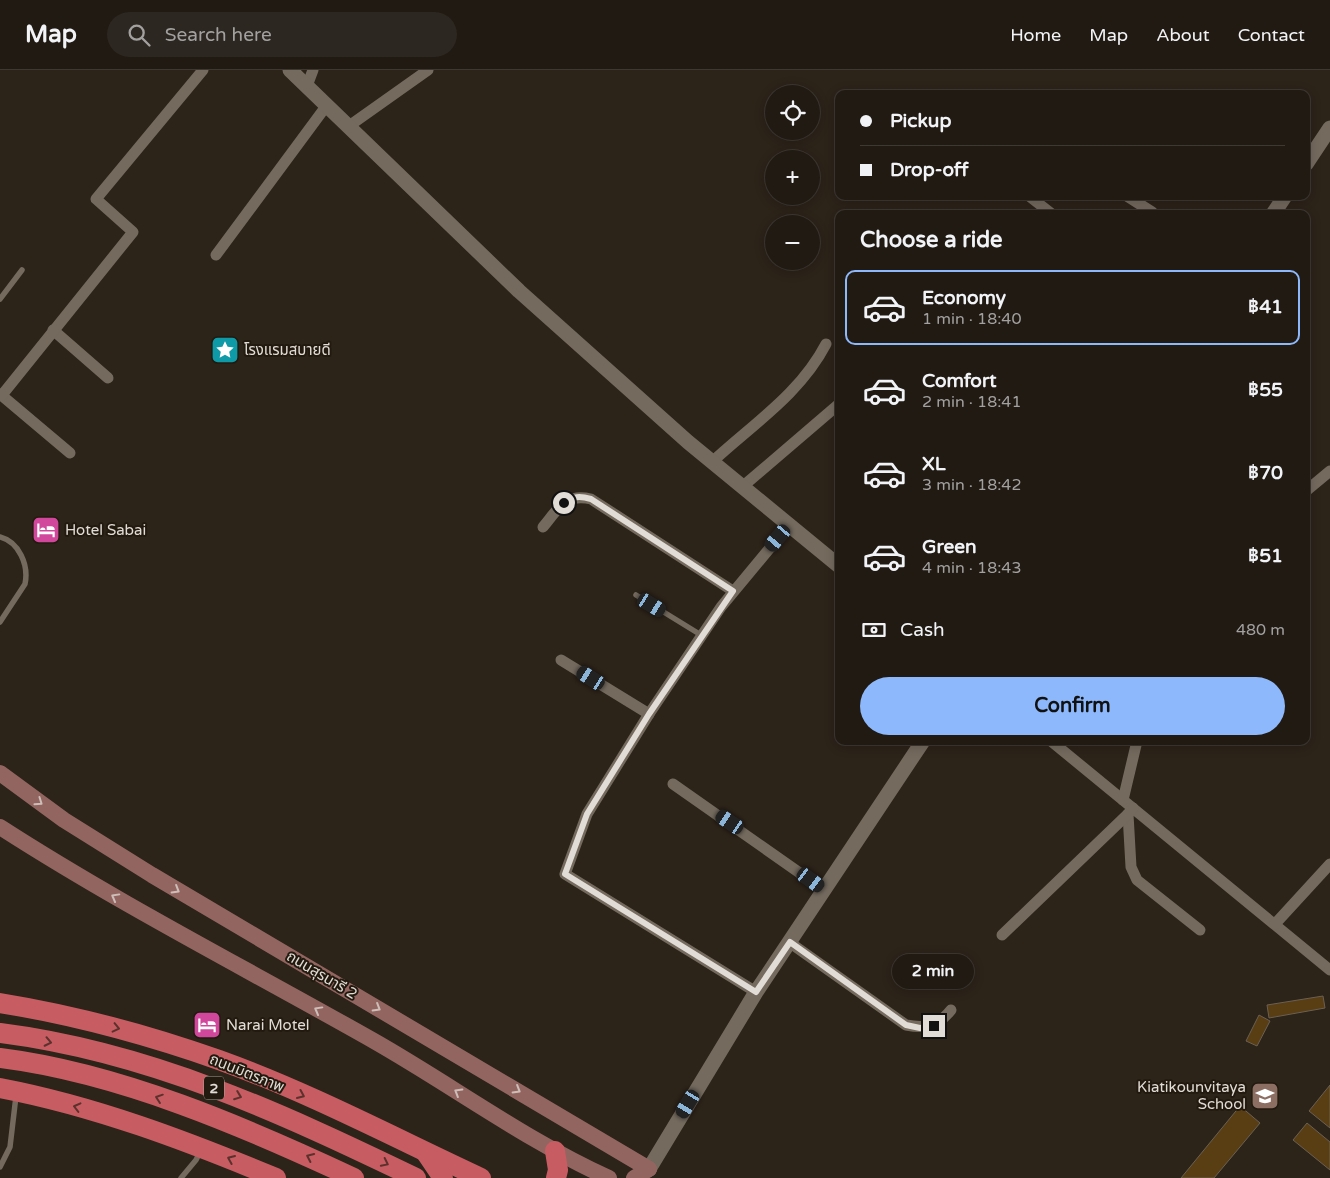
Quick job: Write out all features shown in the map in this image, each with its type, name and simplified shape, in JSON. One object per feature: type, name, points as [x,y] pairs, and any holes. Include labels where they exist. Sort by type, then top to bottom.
[{"type":"highway","name":"ถนนมิตรภาพ","points":[[0,1003],[122,1029],[220,1061],[298,1093],[481,1178]]},
{"type":"highway","name":"ถนนมิตรภาพ","points":[[0,1033],[116,1057],[188,1078],[265,1107],[416,1178]]},
{"type":"highway","name":"2","points":[[0,1058],[111,1082],[171,1102],[244,1128],[354,1178]]},
{"type":"highway","points":[[8,1090],[101,1113],[202,1147],[276,1178]]},
{"type":"highway","points":[[555,1151],[558,1170],[556,1178]]},
{"type":"highway","points":[[426,1153],[443,1178]]},
{"type":"main road","name":"ถนนสุรนารี 2","points":[[0,773],[64,820],[152,875],[652,1175]]},
{"type":"main road","name":"ถนนสุรนารี 2","points":[[0,827],[92,884],[376,1042],[575,1163],[609,1178]]},
{"type":"main road","points":[[575,1163],[584,1178]]},
{"type":"main road","points":[[634,1178],[652,1175]]},
{"type":"street","points":[[70,453],[1,394],[133,232],[96,199],[203,70]]},
{"type":"street","points":[[290,70],[519,291],[712,462],[835,563]]},
{"type":"street","points":[[307,86],[314,70]]},
{"type":"street","points":[[349,126],[428,70]]},
{"type":"street","points":[[216,254],[327,105]]},
{"type":"street","points":[[1310,158],[1330,128]]},
{"type":"street","points":[[1034,200],[1047,210]]},
{"type":"street","points":[[1134,200],[1149,210]]},
{"type":"street","points":[[54,330],[108,378]]},
{"type":"street","points":[[712,462],[795,390],[809,374],[826,344]]},
{"type":"street","points":[[742,486],[835,407]]},
{"type":"street","points":[[1310,488],[1330,471]]},
{"type":"street","points":[[543,527],[570,498],[580,496],[591,499],[733,591]]},
{"type":"street","points":[[756,992],[565,874],[587,814],[649,714],[701,635],[733,591],[789,525]]},
{"type":"street","points":[[561,660],[649,714]]},
{"type":"street","points":[[652,1175],[756,992],[920,745]]},
{"type":"street","points":[[1056,745],[1123,800],[1130,811],[1275,924],[1330,970]]},
{"type":"street","points":[[1123,800],[1136,745]]},
{"type":"street","points":[[673,784],[824,890]]},
{"type":"street","points":[[1130,811],[1131,867],[1137,880],[1200,930]]},
{"type":"street","points":[[1002,935],[1130,811]]},
{"type":"street","points":[[1275,924],[1330,864]]},
{"type":"street","points":[[790,942],[906,1025],[920,1028],[934,1026],[951,1010]]},
{"type":"lane","points":[[0,299],[22,270]]},
{"type":"lane","points":[[0,537],[10,540],[16,545],[26,577],[25,584],[0,622]]},
{"type":"lane","points":[[636,596],[701,635]]},
{"type":"lane","points":[[0,1167],[10,1147],[8,1090]]},
{"type":"lane","points":[[181,1178],[196,1160],[202,1147]]},
{"type":"building","points":[[1323,996],[1325,1008],[1269,1018],[1267,1005]]},
{"type":"building","points":[[1259,1015],[1270,1021],[1257,1046],[1246,1041]]},
{"type":"building","points":[[1330,1085],[1330,1128],[1309,1111]]},
{"type":"building","points":[[1240,1106],[1260,1123],[1214,1178],[1181,1178]]},
{"type":"building","points":[[1307,1123],[1330,1142],[1330,1170],[1293,1140]]},
{"type":"place","name":"โรงแรมสบายดี","points":[[225,350]]},
{"type":"place","name":"Hotel Sabai","points":[[46,530]]},
{"type":"place","name":"Narai Motel","points":[[207,1025]]},
{"type":"place","name":"Kiatikounvitaya School","points":[[1265,1096]]},
{"type":"route","points":[[564,503],[570,498],[580,496],[591,499],[733,591],[701,635],[649,714],[587,814],[565,874],[756,992],[790,942],[906,1025],[920,1028],[934,1026]]}]
